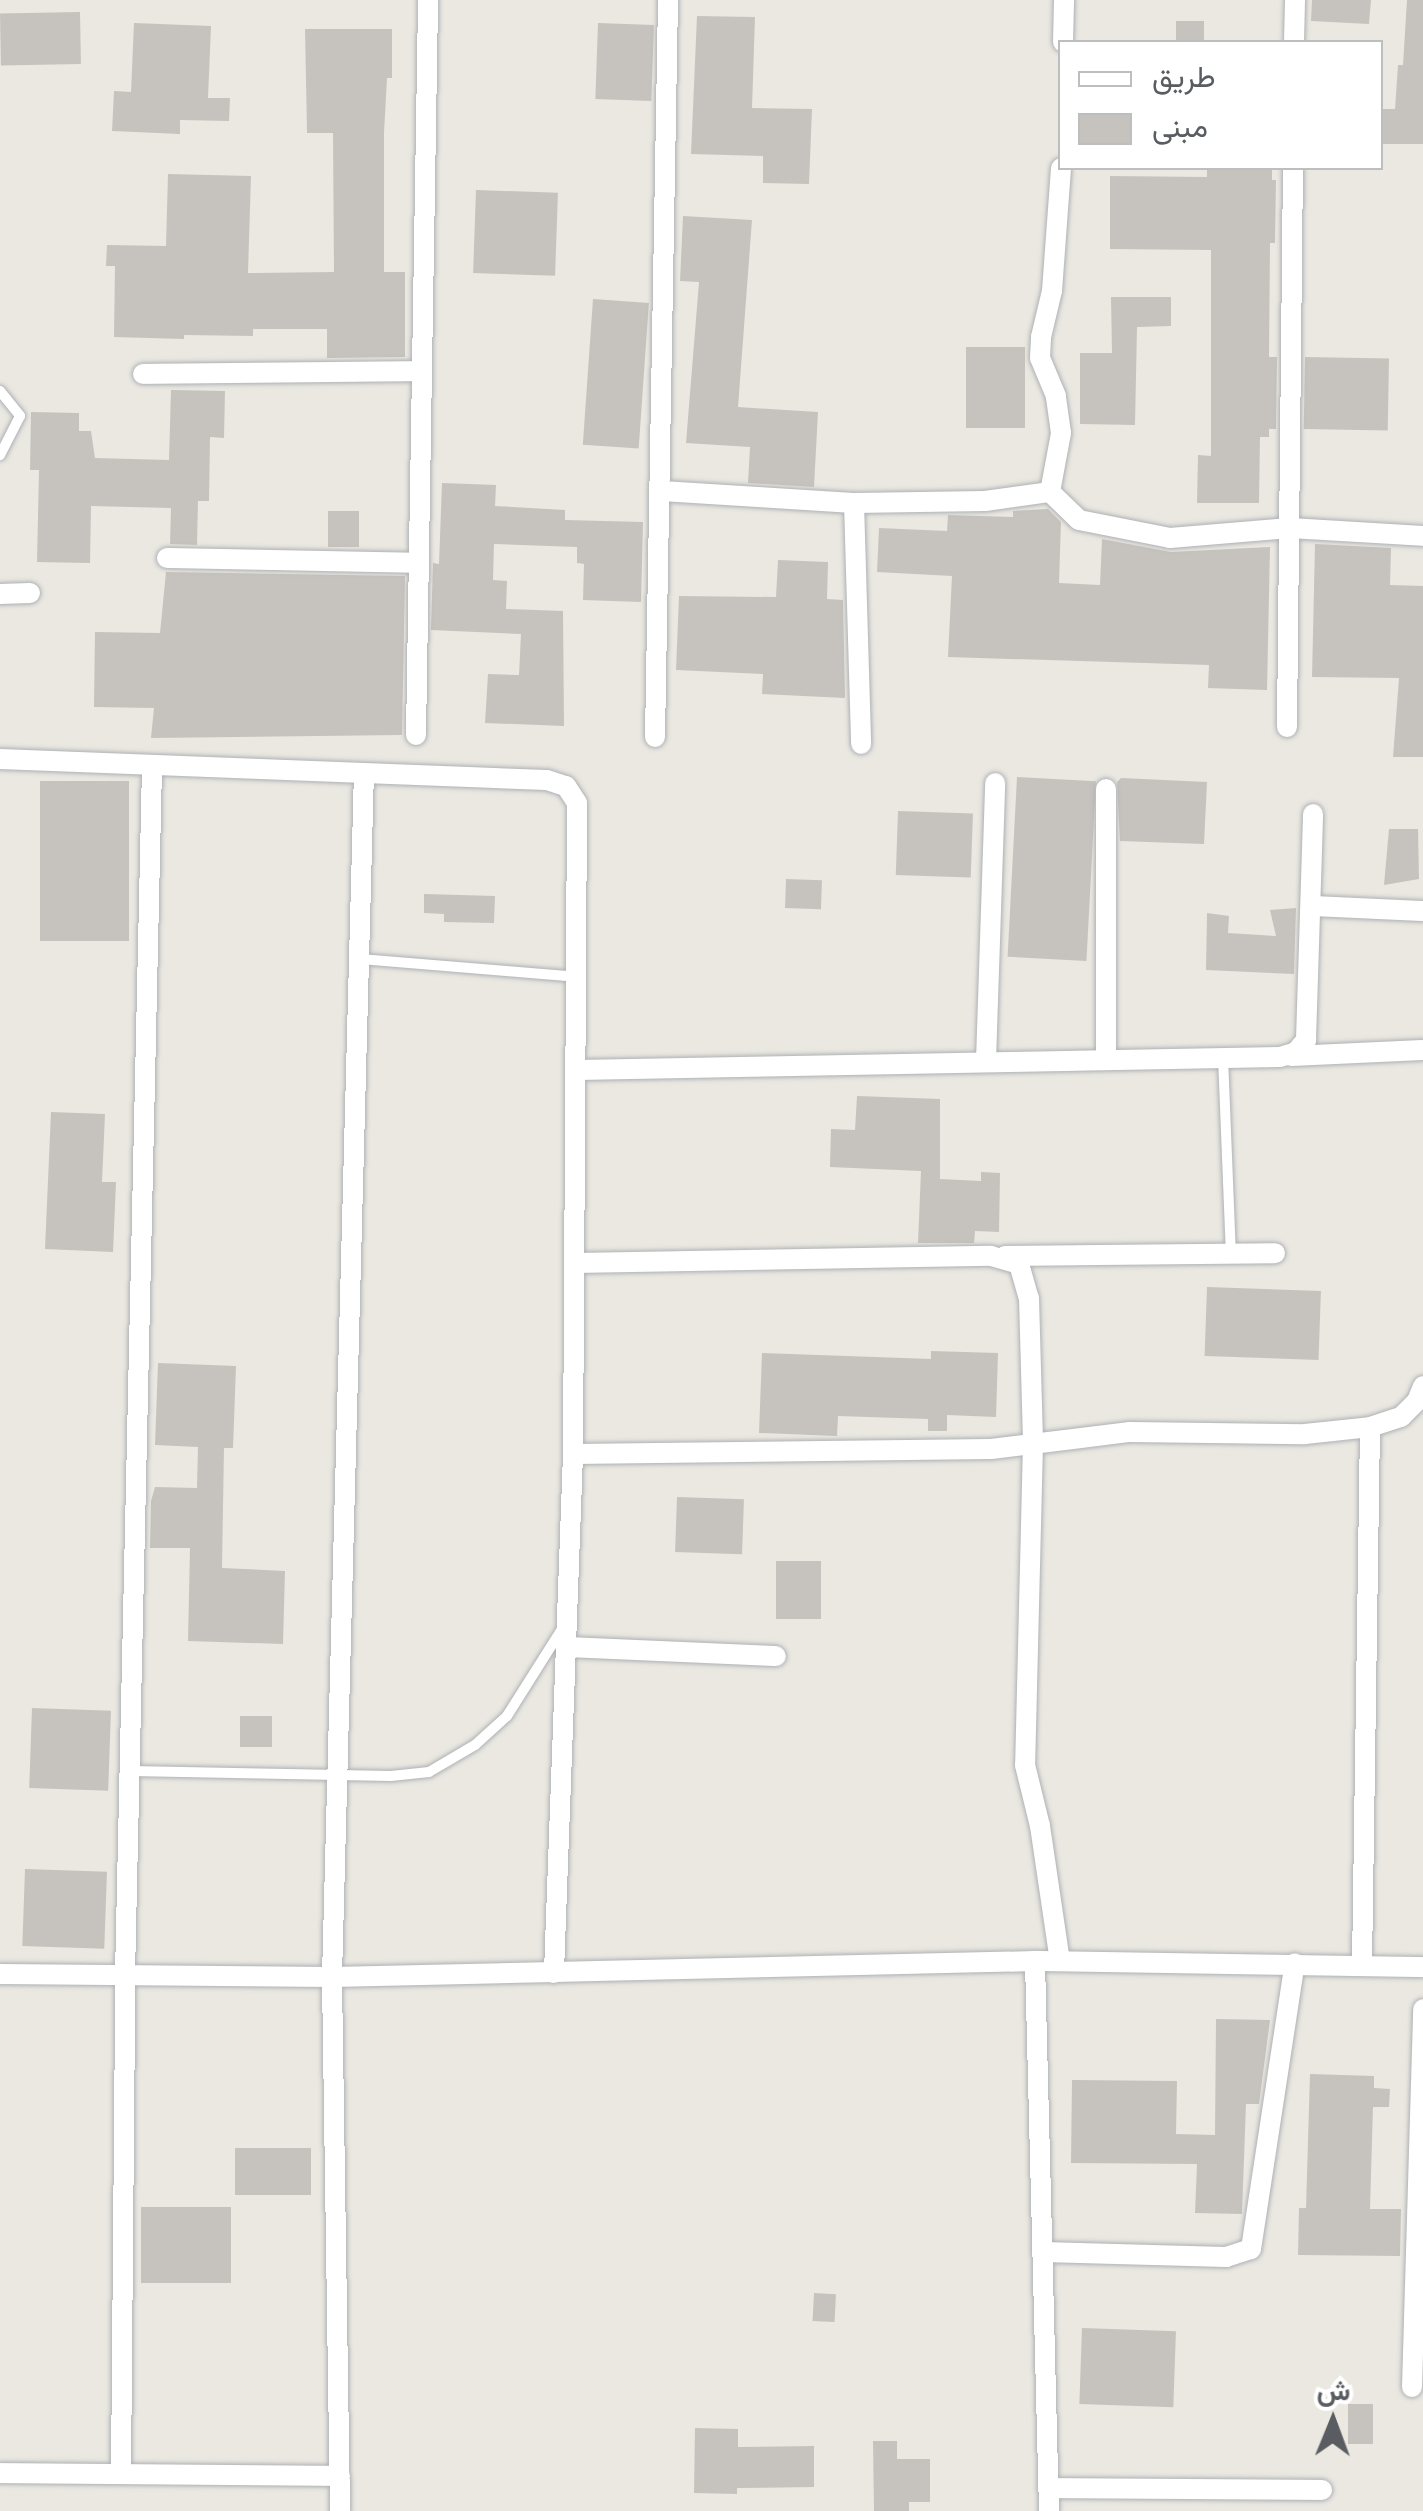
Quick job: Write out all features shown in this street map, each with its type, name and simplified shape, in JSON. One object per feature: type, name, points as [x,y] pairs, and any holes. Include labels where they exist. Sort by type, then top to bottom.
[{"type":"street","points":[[416,735],[428,0]]},
{"type":"street","points":[[655,737],[668,0]]},
{"type":"street","points":[[1063,40],[1064,0]]},
{"type":"street","points":[[1294,40],[1295,0]]},
{"type":"street","points":[[1050,492],[1062,433],[1040,347],[1052,291],[1061,170]]},
{"type":"street","points":[[1287,727],[1293,170]]},
{"type":"street","points":[[143,374],[420,371]]},
{"type":"street","points":[[662,491],[854,503],[985,501],[1050,492]]},
{"type":"street","points":[[1050,492],[1079,520],[1170,538],[1290,528],[1423,536]]},
{"type":"street","points":[[854,503],[861,744]]},
{"type":"street","points":[[167,558],[417,563]]},
{"type":"street","points":[[0,594],[30,594]]},
{"type":"street","points":[[0,759],[547,780],[566,786],[577,803],[573,1454],[554,1973]]},
{"type":"street","points":[[120,2474],[125,1976],[152,767]]},
{"type":"street","points":[[340,2511],[332,1977],[364,774]]},
{"type":"street","points":[[986,1061],[995,783]]},
{"type":"street","points":[[1106,789],[1106,1058]]},
{"type":"street","points":[[1280,1057],[1296,1052],[1306,1040],[1314,814]]},
{"type":"street","points":[[1312,906],[1423,911]]},
{"type":"street","points":[[577,1070],[1280,1057],[1345,1050],[1423,1050]]},
{"type":"street","points":[[575,1263],[1275,1254]]},
{"type":"street","points":[[1003,1256],[1019,1264],[1026,1277],[1032,1443],[1025,1765],[1040,1826],[1060,1961]]},
{"type":"street","points":[[573,1454],[991,1450],[1130,1432],[1305,1434],[1370,1427],[1401,1417],[1418,1401],[1423,1386]]},
{"type":"street","points":[[1362,1966],[1370,1427]]},
{"type":"street","points":[[566,1647],[776,1656]]},
{"type":"street","points":[[0,1974],[332,1977],[1035,1961],[1423,1967]]},
{"type":"street","points":[[1035,1961],[1048,2511]]},
{"type":"street","points":[[1042,2252],[1226,2258],[1251,2249],[1295,1963]]},
{"type":"street","points":[[1412,2387],[1423,2010]]},
{"type":"street","points":[[0,2472],[340,2476]]},
{"type":"street","points":[[1049,2488],[1322,2490]]},
{"type":"lane","points":[[0,392],[20,416],[0,456]]},
{"type":"lane","points":[[360,958],[577,977]]},
{"type":"lane","points":[[1223,1058],[1231,1254]]},
{"type":"lane","points":[[130,1771],[338,1776],[417,1774],[448,1764],[475,1746],[523,1697],[567,1620]]},
{"type":"building","points":[[1312,0],[1371,0],[1369,24],[1311,21]]},
{"type":"building","points":[[1407,0],[1423,0],[1423,144],[1383,144],[1383,109],[1395,109],[1398,65],[1403,65]]},
{"type":"building","points":[[80,12],[81,64],[1,65],[0,13]]},
{"type":"building","points":[[697,16],[755,17],[752,108],[812,109],[809,184],[763,183],[763,156],[691,154]]},
{"type":"building","points":[[1176,21],[1204,21],[1204,40],[1176,40]]},
{"type":"building","points":[[134,23],[211,26],[208,98],[230,98],[229,121],[180,120],[180,134],[112,131],[114,91],[131,92]]},
{"type":"building","points":[[598,23],[654,25],[651,101],[595,99]]},
{"type":"building","points":[[305,29],[392,29],[392,78],[387,78],[384,133],[384,272],[405,272],[405,357],[327,358],[327,329],[253,329],[253,336],[184,335],[184,339],[114,337],[115,266],[106,266],[107,245],[166,246],[168,174],[251,176],[248,273],[334,272],[333,133],[307,133]]},
{"type":"building","points":[[1207,170],[1272,170],[1272,180],[1276,180],[1275,243],[1270,243],[1269,357],[1277,357],[1276,429],[1269,429],[1269,437],[1260,437],[1259,503],[1197,503],[1198,455],[1211,456],[1211,250],[1110,249],[1110,176],[1207,177]]},
{"type":"building","points":[[476,190],[558,193],[555,276],[473,273]]},
{"type":"building","points":[[683,216],[752,220],[738,407],[818,412],[814,487],[748,483],[750,447],[686,443],[699,282],[680,281]]},
{"type":"building","points":[[1111,297],[1171,297],[1171,326],[1137,327],[1135,425],[1080,424],[1080,353],[1112,353]]},
{"type":"building","points":[[593,299],[649,303],[639,449],[583,445]]},
{"type":"building","points":[[966,347],[1025,347],[1025,428],[966,428]]},
{"type":"building","points":[[1305,357],[1389,358],[1388,430],[1304,429]]},
{"type":"building","points":[[171,390],[225,391],[224,438],[210,437],[209,501],[198,501],[197,545],[170,544],[171,508],[91,506],[90,563],[37,562],[39,470],[30,470],[31,412],[79,413],[79,431],[91,431],[95,458],[169,460]]},
{"type":"building","points":[[442,483],[496,485],[495,506],[565,510],[565,520],[643,522],[641,602],[583,600],[584,564],[577,563],[577,547],[494,544],[493,580],[507,581],[506,609],[563,611],[564,726],[485,723],[488,674],[519,675],[521,634],[431,630],[433,563],[439,564]]},
{"type":"building","points":[[1048,509],[1061,522],[1059,583],[1100,585],[1102,539],[1171,552],[1270,547],[1267,690],[1208,688],[1209,665],[948,657],[952,576],[877,572],[879,528],[947,531],[948,515],[1013,517],[1013,511]]},
{"type":"building","points":[[328,511],[359,511],[359,547],[328,547]]},
{"type":"building","points":[[1315,544],[1391,548],[1390,585],[1423,586],[1423,757],[1393,757],[1399,678],[1312,677]]},
{"type":"building","points":[[778,560],[828,562],[827,599],[843,600],[845,698],[762,694],[763,674],[676,670],[679,596],[776,597]]},
{"type":"building","points":[[166,572],[405,576],[402,735],[151,738],[154,708],[94,707],[95,632],[160,633]]},
{"type":"building","points":[[1017,777],[1096,781],[1086,961],[1008,957]]},
{"type":"building","points":[[1121,778],[1207,782],[1204,844],[1120,841],[1117,782]]},
{"type":"building","points":[[40,781],[129,781],[129,941],[40,941]]},
{"type":"building","points":[[898,811],[973,814],[971,878],[896,875]]},
{"type":"building","points":[[1389,829],[1418,829],[1419,879],[1384,885]]},
{"type":"building","points":[[786,879],[822,880],[821,909],[785,908]]},
{"type":"building","points":[[424,894],[495,896],[494,923],[444,922],[444,914],[424,913]]},
{"type":"building","points":[[1296,908],[1294,974],[1206,970],[1207,913],[1229,916],[1228,933],[1276,936],[1270,910]]},
{"type":"building","points":[[857,1096],[940,1099],[940,1179],[981,1181],[981,1172],[1000,1173],[999,1232],[975,1231],[974,1243],[918,1243],[921,1171],[830,1167],[831,1129],[855,1130]]},
{"type":"building","points":[[51,1112],[105,1114],[102,1182],[116,1182],[113,1252],[45,1249]]},
{"type":"building","points":[[1207,1287],[1321,1291],[1319,1360],[1205,1356]]},
{"type":"building","points":[[931,1351],[998,1353],[996,1417],[947,1415],[947,1431],[928,1431],[928,1419],[838,1416],[837,1436],[759,1433],[762,1353],[931,1359]]},
{"type":"building","points":[[158,1363],[236,1366],[233,1448],[224,1448],[222,1568],[285,1571],[283,1644],[188,1641],[190,1548],[150,1548],[151,1501],[155,1487],[197,1488],[198,1447],[155,1445]]},
{"type":"building","points":[[677,1497],[744,1499],[742,1554],[675,1552]]},
{"type":"building","points":[[776,1561],[821,1561],[821,1619],[776,1619]]},
{"type":"building","points":[[32,1708],[111,1711],[108,1791],[29,1788]]},
{"type":"building","points":[[240,1716],[272,1716],[272,1747],[240,1747]]},
{"type":"building","points":[[25,1869],[107,1872],[104,1949],[22,1946]]},
{"type":"building","points":[[1216,2019],[1270,2020],[1259,2104],[1246,2104],[1242,2214],[1195,2213],[1197,2164],[1071,2163],[1072,2080],[1177,2081],[1176,2134],[1215,2135]]},
{"type":"building","points":[[1310,2074],[1374,2076],[1374,2088],[1390,2089],[1389,2107],[1373,2107],[1370,2209],[1401,2209],[1400,2256],[1298,2255],[1299,2208],[1306,2208]]},
{"type":"building","points":[[235,2148],[311,2148],[311,2195],[235,2195]]},
{"type":"building","points":[[141,2207],[231,2207],[231,2283],[141,2283]]},
{"type":"building","points":[[814,2293],[836,2294],[835,2322],[813,2321]]},
{"type":"building","points":[[1082,2328],[1176,2331],[1173,2407],[1079,2404]]},
{"type":"building","points":[[1348,2404],[1373,2404],[1373,2444],[1348,2444]]},
{"type":"building","points":[[695,2428],[738,2429],[738,2447],[814,2446],[814,2487],[737,2488],[737,2494],[694,2493]]},
{"type":"building","points":[[873,2441],[897,2441],[897,2459],[930,2459],[930,2502],[909,2502],[909,2511],[874,2511]]}]
